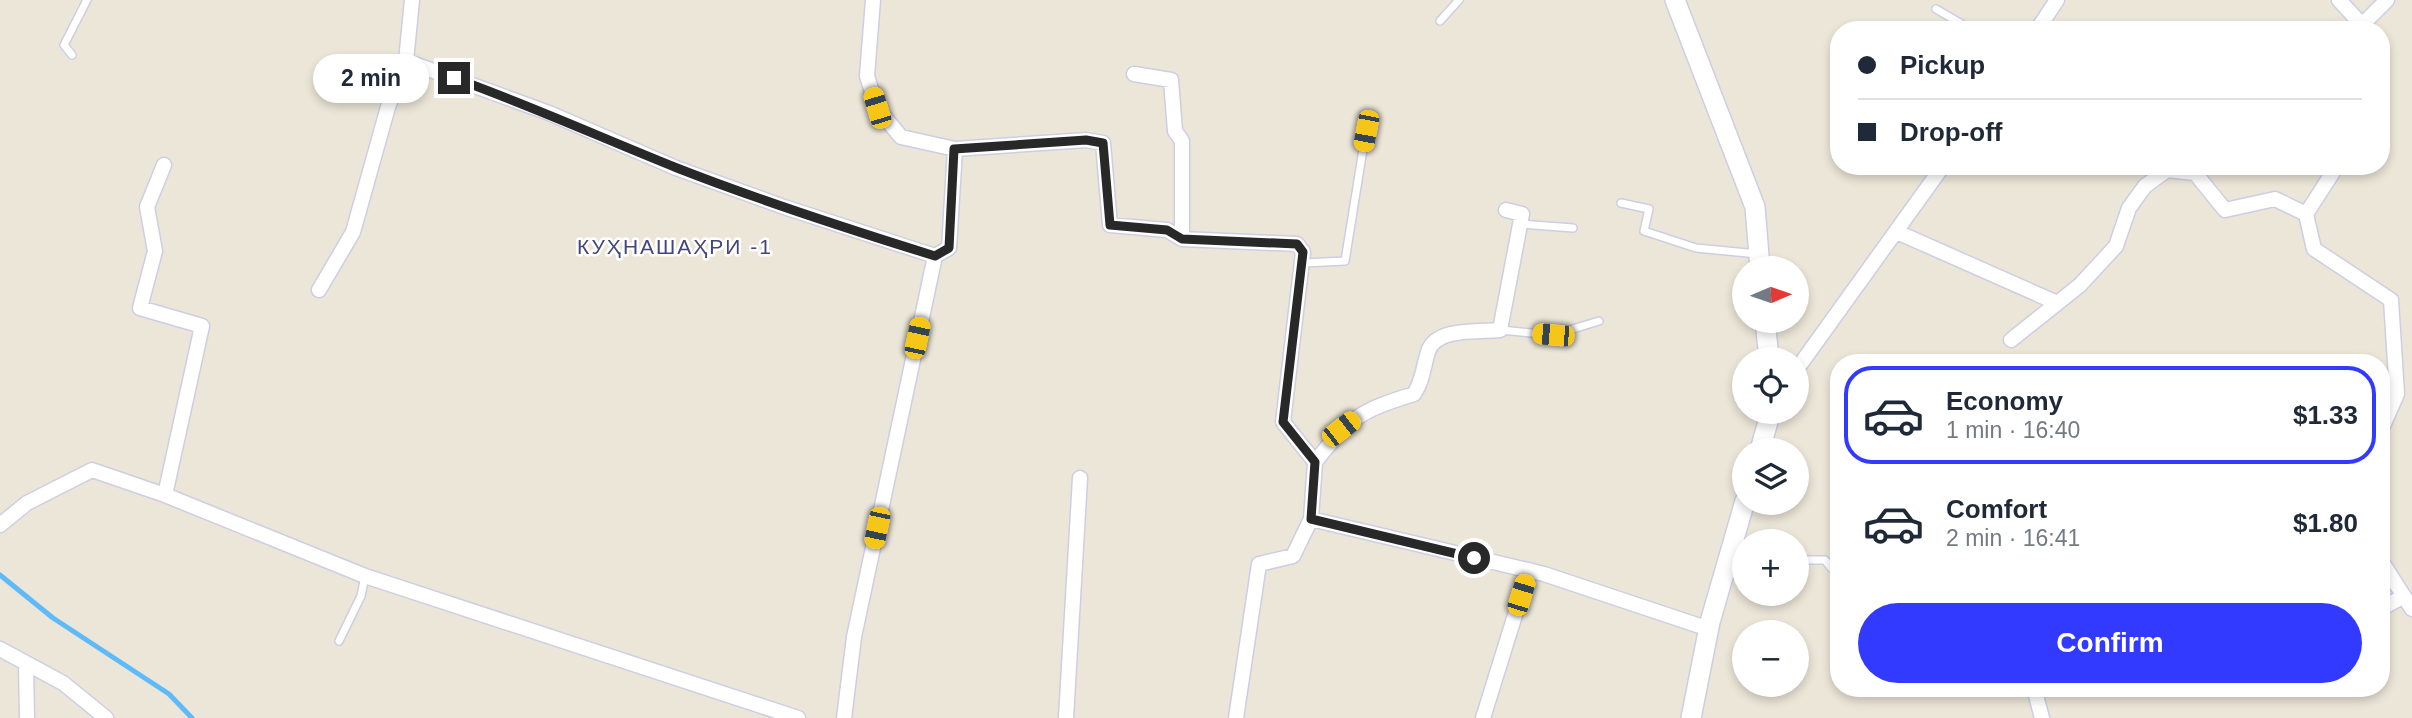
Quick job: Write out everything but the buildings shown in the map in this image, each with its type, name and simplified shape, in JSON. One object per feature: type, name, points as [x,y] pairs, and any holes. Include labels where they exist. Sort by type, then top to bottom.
[{"type":"street","points":[[319,290],[352,232],[388,107],[406,61],[412,0]]},
{"type":"street","points":[[1675,0],[1755,207],[1760,256]]},
{"type":"street","points":[[2043,21],[2057,0]]},
{"type":"street","points":[[2339,0],[2356,21]]},
{"type":"street","points":[[2368,21],[2387,0]]},
{"type":"street","points":[[870,1],[867,76],[877,108],[901,137],[954,149],[1086,140],[1103,143],[1110,225],[1167,230],[1182,239],[1297,244],[1303,252],[1304,262],[1283,422],[1315,462]]},
{"type":"street","points":[[406,61],[549,113],[676,168],[784,207],[935,256],[949,248],[954,149]]},
{"type":"street","points":[[1134,74],[1171,80],[1175,131],[1182,141],[1182,239]]},
{"type":"street","points":[[164,165],[147,207],[155,251],[140,308],[202,326],[166,495]]},
{"type":"street","points":[[1809,353],[1937,175]]},
{"type":"street","points":[[2011,340],[2080,285],[2116,246],[2129,208],[2157,175]]},
{"type":"street","points":[[2197,175],[2225,211],[2275,199],[2306,214]]},
{"type":"street","points":[[2331,175],[2306,214],[2314,249],[2391,300],[2397,394],[2390,410]]},
{"type":"street","points":[[1236,718],[1259,564],[1293,556],[1311,519],[1315,462],[1341,429],[1368,408],[1414,394],[1422,381],[1429,348],[1440,338],[1454,333],[1500,330],[1522,214],[1506,210]]},
{"type":"street","points":[[1897,232],[2055,303]]},
{"type":"street","points":[[844,718],[854,637],[935,256]]},
{"type":"street","points":[[0,525],[27,503],[92,471],[166,495],[365,576],[798,718]]},
{"type":"street","points":[[1066,718],[1080,478]]},
{"type":"street","points":[[1311,519],[1529,570],[1709,629]]},
{"type":"street","points":[[1691,718],[1709,629],[1732,566]]},
{"type":"street","points":[[1483,718],[1529,570]]},
{"type":"street","points":[[2390,574],[2412,609]]},
{"type":"street","points":[[2390,604],[2404,596]]},
{"type":"street","points":[[0,649],[63,683],[106,718]]},
{"type":"street","points":[[26,665],[27,718]]},
{"type":"street","points":[[2036,697],[2042,718]]},
{"type":"lane","points":[[72,55],[64,45],[87,0]]},
{"type":"lane","points":[[1440,21],[1459,0]]},
{"type":"lane","points":[[1936,9],[1957,21]]},
{"type":"lane","points":[[1304,262],[1345,261],[1366,131]]},
{"type":"lane","points":[[1621,203],[1649,209],[1644,232],[1696,248],[1735,256]]},
{"type":"lane","points":[[1520,224],[1573,228]]},
{"type":"lane","points":[[1500,330],[1553,335],[1599,321]]},
{"type":"lane","points":[[1809,560],[1825,560],[1830,566]]},
{"type":"lane","points":[[339,641],[361,596],[365,576]]},
{"type":"waterway","points":[[0,575],[53,618],[169,694],[192,718]]},
{"type":"district","name":"КУҲНАШАҲРИ -1","points":[[675,246]]},
{"type":"route","points":[[454,78],[549,113],[676,168],[784,207],[935,256],[949,248],[954,149],[1086,140],[1103,143],[1110,225],[1167,230],[1182,239],[1297,244],[1303,252],[1304,262],[1283,422],[1315,462],[1311,519],[1474,558]]}]
